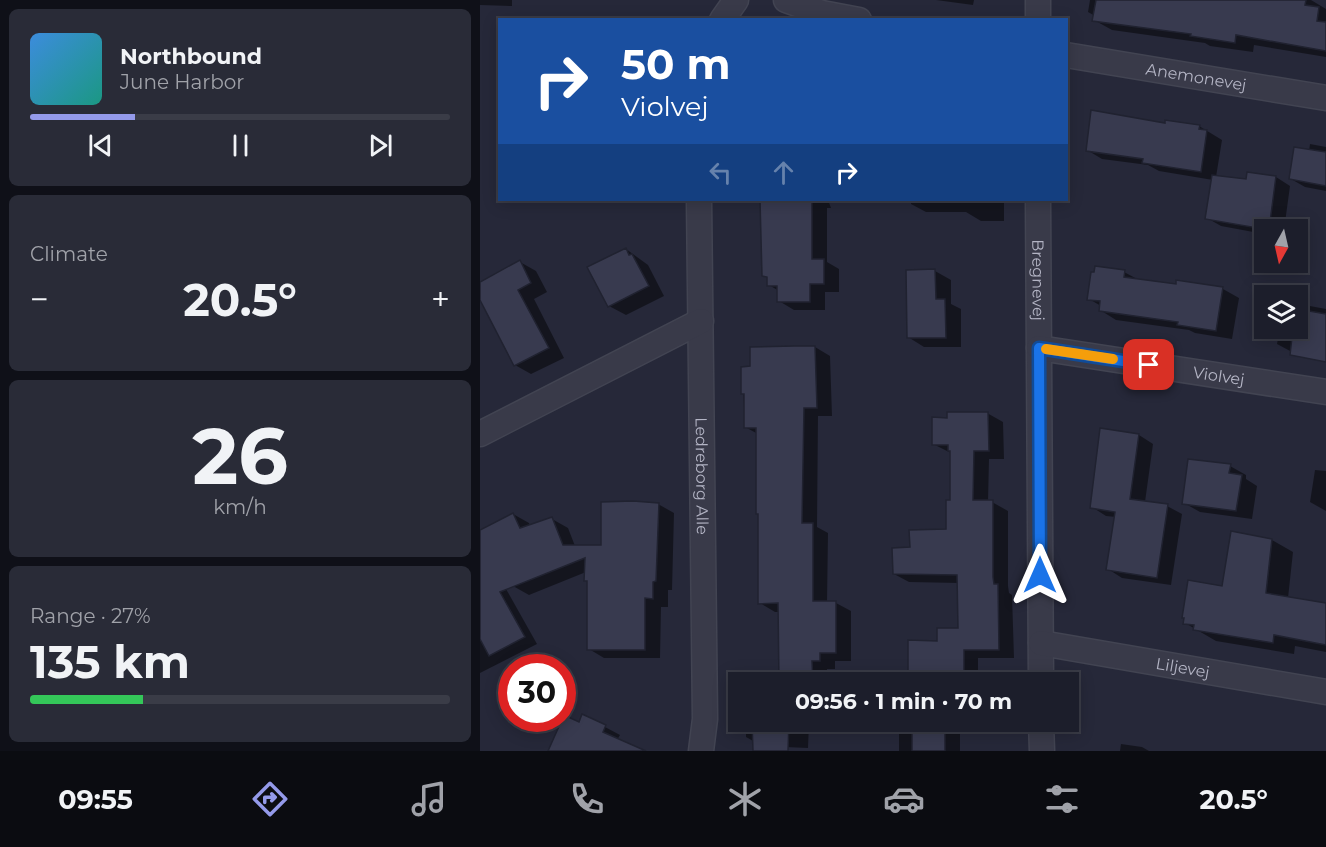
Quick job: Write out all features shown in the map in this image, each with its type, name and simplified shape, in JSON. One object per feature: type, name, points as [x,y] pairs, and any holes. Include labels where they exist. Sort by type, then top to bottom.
[{"type":"street","points":[[723,18],[736,0]]},
{"type":"street","points":[[786,0],[822,13],[848,18]]},
{"type":"street","points":[[1038,0],[1038,18]]},
{"type":"street","name":"Anemonevej","points":[[1068,55],[1326,98]]},
{"type":"street","name":"Ledreborg Alle","points":[[699,201],[705,719],[701,751]]},
{"type":"street","name":"Bregnevej","points":[[1038,201],[1041,672]]},
{"type":"street","points":[[480,434],[701,321]]},
{"type":"street","name":"Violvej","points":[[1039,348],[1326,392]]},
{"type":"street","name":"Liljevej","points":[[1041,644],[1326,692]]},
{"type":"street","points":[[1041,732],[1042,751]]},
{"type":"building","points":[[1096,0],[1306,0],[1305,5],[1319,7],[1317,21],[1326,22],[1326,51],[1236,35],[1235,43],[1190,36],[1191,34],[1092,21]]},
{"type":"building","points":[[1091,110],[1165,123],[1165,120],[1200,125],[1199,129],[1207,130],[1201,172],[1142,163],[1143,159],[1086,151]]},
{"type":"building","points":[[1294,147],[1326,152],[1326,186],[1289,179]]},
{"type":"building","points":[[1247,172],[1276,176],[1270,219],[1254,219],[1254,227],[1205,219],[1212,175],[1246,179]]},
{"type":"building","points":[[760,201],[812,201],[812,259],[824,259],[824,284],[810,284],[810,302],[777,302],[777,286],[767,286],[767,277],[762,276]]},
{"type":"building","points":[[626,248],[629,255],[632,254],[649,286],[608,307],[587,267]]},
{"type":"building","points":[[520,260],[531,283],[518,290],[549,348],[514,366],[480,300],[480,282]]},
{"type":"building","points":[[1095,266],[1125,270],[1124,277],[1176,284],[1176,280],[1223,287],[1216,331],[1177,325],[1178,322],[1099,311],[1100,301],[1087,300],[1091,272],[1094,272]]},
{"type":"building","points":[[935,269],[936,299],[945,299],[946,338],[907,338],[906,270]]},
{"type":"building","points":[[1308,311],[1326,314],[1326,362],[1290,355],[1292,339],[1308,339]]},
{"type":"building","points":[[815,346],[817,408],[804,408],[802,523],[813,523],[813,601],[836,601],[836,653],[820,653],[820,661],[812,661],[813,672],[779,672],[778,603],[758,604],[756,428],[744,428],[744,394],[741,394],[741,367],[750,366],[750,347]]},
{"type":"building","points":[[947,412],[988,412],[989,451],[974,451],[973,500],[993,500],[993,577],[994,584],[998,584],[999,650],[964,650],[964,672],[908,672],[908,640],[937,641],[937,628],[958,628],[957,575],[893,574],[892,548],[910,547],[909,530],[946,529],[946,500],[950,500],[950,451],[948,451],[948,445],[932,445],[932,417],[947,418]]},
{"type":"building","points":[[1100,428],[1139,434],[1130,499],[1168,504],[1157,578],[1106,570],[1115,512],[1090,508]]},
{"type":"building","points":[[1188,459],[1231,464],[1229,473],[1242,475],[1236,511],[1182,504]]},
{"type":"building","points":[[601,502],[659,503],[656,581],[653,582],[653,599],[645,598],[645,650],[587,650],[585,558],[500,592],[525,637],[489,656],[480,639],[480,530],[513,513],[520,528],[552,517],[563,545],[601,545]]},
{"type":"building","points":[[1231,531],[1272,539],[1266,593],[1326,603],[1326,645],[1274,635],[1273,643],[1193,630],[1194,625],[1183,624],[1188,580],[1222,586]]},
{"type":"building","points":[[582,714],[606,725],[603,732],[646,751],[548,751],[556,732],[576,732],[576,721],[579,722]]},
{"type":"building","points":[[752,732],[789,732],[788,751],[753,751]]},
{"type":"building","points":[[912,732],[945,732],[945,751],[912,751]]},
{"type":"slow traffic","points":[[1046,349],[1113,359]]},
{"type":"route","points":[[1040,575],[1039,348],[1149,365]]}]
